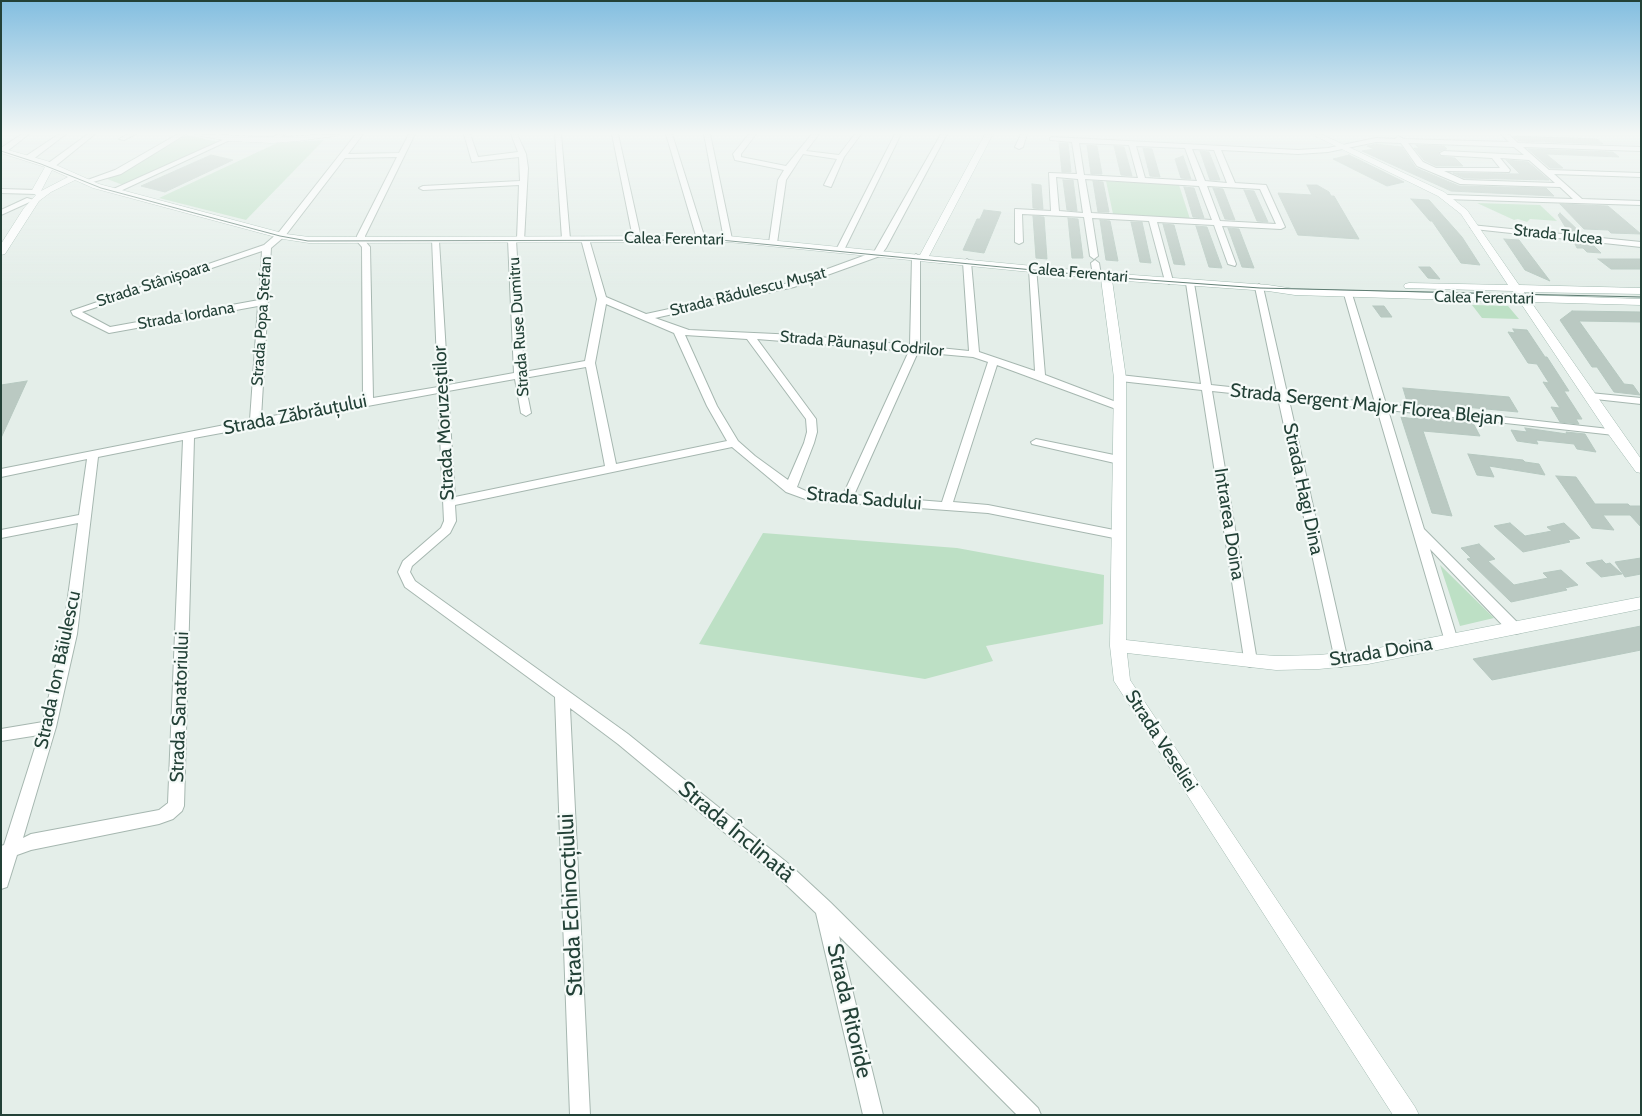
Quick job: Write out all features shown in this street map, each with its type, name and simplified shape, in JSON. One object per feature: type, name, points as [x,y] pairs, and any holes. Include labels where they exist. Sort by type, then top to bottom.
[{"type":"main road","points":[[1,252],[40,186]]},
{"type":"main road","points":[[34,199],[58,186]]},
{"type":"main road","points":[[34,199],[74,186]]},
{"type":"main road","name":"Calea Ferentari","points":[[98,186],[281,235],[317,241],[637,238],[728,240],[1033,269],[1098,267],[1169,281],[1295,292],[1348,294],[1641,291]]},
{"type":"main road","points":[[919,258],[960,186]]},
{"type":"main road","points":[[1423,186],[1447,198],[1464,212],[1641,469]]},
{"type":"main road","name":"Strada Veseliei","points":[[1098,267],[1120,378],[1118,646],[1124,685],[1408,1115]]},
{"type":"main road","name":"Calea Ferentari","points":[[1264,288],[1291,285],[1519,293],[1641,302]]},
{"type":"main road","name":"Strada Doina","points":[[1118,646],[1250,661],[1297,663],[1341,660],[1515,629],[1641,603]]},
{"type":"street","points":[[113,191],[124,186]]},
{"type":"street","name":"Strada Popa Ștefan","points":[[255,422],[267,247],[281,235],[319,186]]},
{"type":"street","points":[[368,402],[366,247],[362,242],[361,236],[386,186]]},
{"type":"street","points":[[423,188],[471,186]]},
{"type":"street","name":"Strada Ruse Dumitru","points":[[524,186],[517,240],[519,376],[526,413]]},
{"type":"street","points":[[562,186],[566,239]]},
{"type":"street","points":[[626,186],[637,238]]},
{"type":"street","points":[[685,186],[701,239]]},
{"type":"street","points":[[717,186],[728,240]]},
{"type":"street","points":[[772,243],[781,186]]},
{"type":"street","points":[[840,250],[872,186]]},
{"type":"street","points":[[877,254],[916,186]]},
{"type":"street","points":[[1053,186],[1055,213]]},
{"type":"street","points":[[1083,186],[1098,267]]},
{"type":"street","points":[[1203,186],[1232,264]]},
{"type":"street","points":[[1019,242],[1018,211],[1281,227],[1263,187],[1249,186]]},
{"type":"street","points":[[1562,186],[1580,201]]},
{"type":"street","points":[[1,191],[34,199]]},
{"type":"street","points":[[1447,198],[1641,203]]},
{"type":"street","points":[[1,214],[34,199]]},
{"type":"street","points":[[1,214],[20,220]]},
{"type":"street","points":[[1152,219],[1169,281]]},
{"type":"street","name":"Strada Tulcea","points":[[1474,227],[1641,244]]},
{"type":"street","points":[[585,239],[602,299],[590,363],[611,468]]},
{"type":"street","name":"Strada Moruzeștilor","points":[[410,584],[404,572],[407,564],[449,526],[435,241]]},
{"type":"street","name":"Strada Stânișoara","points":[[109,330],[83,317],[76,311],[267,247]]},
{"type":"street","name":"Strada Rădulescu Mușat","points":[[646,318],[792,285],[817,278],[877,254]]},
{"type":"street","points":[[847,499],[915,348],[919,258]]},
{"type":"street","points":[[967,262],[974,354]]},
{"type":"street","points":[[1033,269],[1040,377]]},
{"type":"street","name":"Intrarea Doina","points":[[1190,283],[1250,661]]},
{"type":"street","name":"Strada Hagi Dina","points":[[1264,288],[1283,396],[1341,660]]},
{"type":"street","points":[[1348,294],[1420,531],[1451,641]]},
{"type":"street","name":"Strada Păunașul Codrilor","points":[[602,299],[678,331],[700,334],[797,338],[974,354],[1120,407]]},
{"type":"street","name":"Strada Iordana","points":[[109,330],[264,302]]},
{"type":"street","name":"Strada Sadului","points":[[678,331],[712,406],[734,443],[751,459],[790,489],[808,496],[998,510],[1119,535]]},
{"type":"street","points":[[752,336],[811,419],[812,432],[790,489]]},
{"type":"street","points":[[946,506],[994,360]]},
{"type":"street","name":"Strada Zăbrăuțului","points":[[1,473],[255,422],[590,363]]},
{"type":"street","name":"Strada Sergent Major Florea Blejan","points":[[1120,378],[1614,432]]},
{"type":"street","points":[[1590,396],[1641,401]]},
{"type":"street","name":"Strada Sanatoriului","points":[[6,852],[31,842],[159,817],[167,814],[176,806],[189,435]]},
{"type":"street","points":[[1036,442],[1120,460]]},
{"type":"street","points":[[449,502],[734,443]]},
{"type":"street","name":"Strada Ion Băiulescu","points":[[1,881],[6,852],[49,727],[70,634],[93,454]]},
{"type":"street","points":[[1,534],[85,518]]},
{"type":"street","points":[[1420,531],[1515,629]]},
{"type":"street","name":"Strada Înclinată","points":[[410,584],[624,739],[784,871],[824,908],[1031,1115]]},
{"type":"street","name":"Strada Echinocțiului","points":[[562,694],[580,1115]]},
{"type":"street","points":[[3,735],[49,727]]},
{"type":"street","name":"Strada Ritoride","points":[[824,908],[873,1115]]},
{"type":"green space","points":[[185,186],[279,186],[246,220],[159,198]]},
{"type":"green space","points":[[1107,186],[1179,186],[1190,219],[1113,214]]},
{"type":"green space","points":[[1477,203],[1540,205],[1557,221],[1530,219],[1527,222],[1518,219],[1514,220]]},
{"type":"green space","points":[[1472,305],[1508,306],[1519,319],[1482,318]]},
{"type":"green space","points":[[763,533],[957,548],[1104,575],[1103,624],[986,646],[993,661],[925,679],[699,644]]},
{"type":"green space","points":[[1440,565],[1494,618],[1460,626]]},
{"type":"building","points":[[141,186],[178,186],[165,192]]},
{"type":"building","points":[[1032,186],[1041,186],[1043,209],[1033,208]]},
{"type":"building","points":[[1064,186],[1074,186],[1077,211],[1067,210]]},
{"type":"building","points":[[1094,186],[1104,186],[1109,212],[1098,212]]},
{"type":"building","points":[[1308,186],[1319,186],[1329,192],[1331,196],[1334,196],[1359,239],[1298,235],[1278,193],[1312,195]]},
{"type":"building","points":[[1440,186],[1546,188],[1554,196],[1451,191]]},
{"type":"building","points":[[1184,187],[1194,188],[1204,218],[1193,217]]},
{"type":"building","points":[[1213,188],[1223,189],[1235,220],[1225,219]]},
{"type":"building","points":[[1244,190],[1254,191],[1268,222],[1257,221]]},
{"type":"building","points":[[1411,199],[1429,200],[1462,237],[1480,265],[1461,263],[1432,221]]},
{"type":"building","points":[[1560,204],[1608,206],[1641,234],[1611,233],[1608,230],[1584,229]]},
{"type":"building","points":[[984,210],[1001,212],[984,253],[963,250],[977,219],[980,219]]},
{"type":"building","points":[[1560,213],[1582,234],[1569,233],[1558,215]]},
{"type":"building","points":[[1033,216],[1044,217],[1047,259],[1036,258]]},
{"type":"building","points":[[1068,218],[1078,219],[1083,258],[1072,258]]},
{"type":"building","points":[[1100,220],[1110,221],[1118,261],[1106,260]]},
{"type":"building","points":[[1131,222],[1142,222],[1151,263],[1140,262]]},
{"type":"building","points":[[1163,224],[1174,225],[1185,265],[1174,264]]},
{"type":"building","points":[[1196,226],[1207,227],[1222,268],[1209,267]]},
{"type":"building","points":[[1228,228],[1239,229],[1254,268],[1242,267]]},
{"type":"building","points":[[1504,239],[1519,240],[1550,281],[1525,270]]},
{"type":"building","points":[[1574,242],[1592,244],[1601,253],[1587,252],[1583,248],[1577,248]]},
{"type":"building","points":[[1598,259],[1641,259],[1641,269],[1611,269]]},
{"type":"building","points":[[1419,267],[1430,267],[1440,279],[1428,278]]},
{"type":"building","points":[[1373,306],[1384,306],[1392,317],[1381,317]]},
{"type":"building","points":[[1572,311],[1641,312],[1641,322],[1579,321],[1624,384],[1633,385],[1640,395],[1614,392],[1597,367],[1592,367],[1560,320]]},
{"type":"building","points":[[1513,329],[1527,330],[1545,357],[1547,357],[1569,391],[1564,391],[1582,419],[1576,419],[1579,424],[1560,422],[1551,407],[1560,408],[1543,382],[1549,383],[1537,364],[1528,363],[1508,332],[1515,333]]},
{"type":"building","points":[[27,381],[1,438],[1,385]]},
{"type":"building","points":[[1403,388],[1509,397],[1518,412],[1465,407],[1467,411],[1408,405]]},
{"type":"building","points":[[1413,415],[1472,421],[1480,436],[1423,431],[1452,516],[1432,513],[1401,417],[1415,419]]},
{"type":"building","points":[[1525,428],[1567,434],[1566,432],[1585,434],[1596,452],[1577,449],[1574,444],[1536,440],[1538,444],[1517,441],[1511,430],[1527,432]]},
{"type":"building","points":[[1468,454],[1523,460],[1539,464],[1545,475],[1489,466],[1494,477],[1477,475]]},
{"type":"building","points":[[1556,476],[1576,477],[1595,504],[1641,506],[1641,527],[1630,515],[1603,515],[1614,530],[1592,528]]},
{"type":"building","points":[[1510,523],[1525,536],[1552,531],[1547,527],[1564,523],[1580,538],[1523,552],[1494,526]]},
{"type":"building","points":[[1479,544],[1495,559],[1488,561],[1514,585],[1548,578],[1543,573],[1561,570],[1578,585],[1565,588],[1567,590],[1511,602],[1467,559],[1471,558],[1461,548]]},
{"type":"building","points":[[1641,558],[1641,574],[1625,577],[1615,562]]},
{"type":"building","points":[[1602,560],[1606,564],[1610,563],[1622,574],[1601,577],[1586,563]]},
{"type":"building","points":[[1641,626],[1641,650],[1492,680],[1473,659]]},
{"type":"tram line","points":[[96,186],[280,236],[308,241],[720,240],[1106,277],[1260,288],[1641,297]]}]
